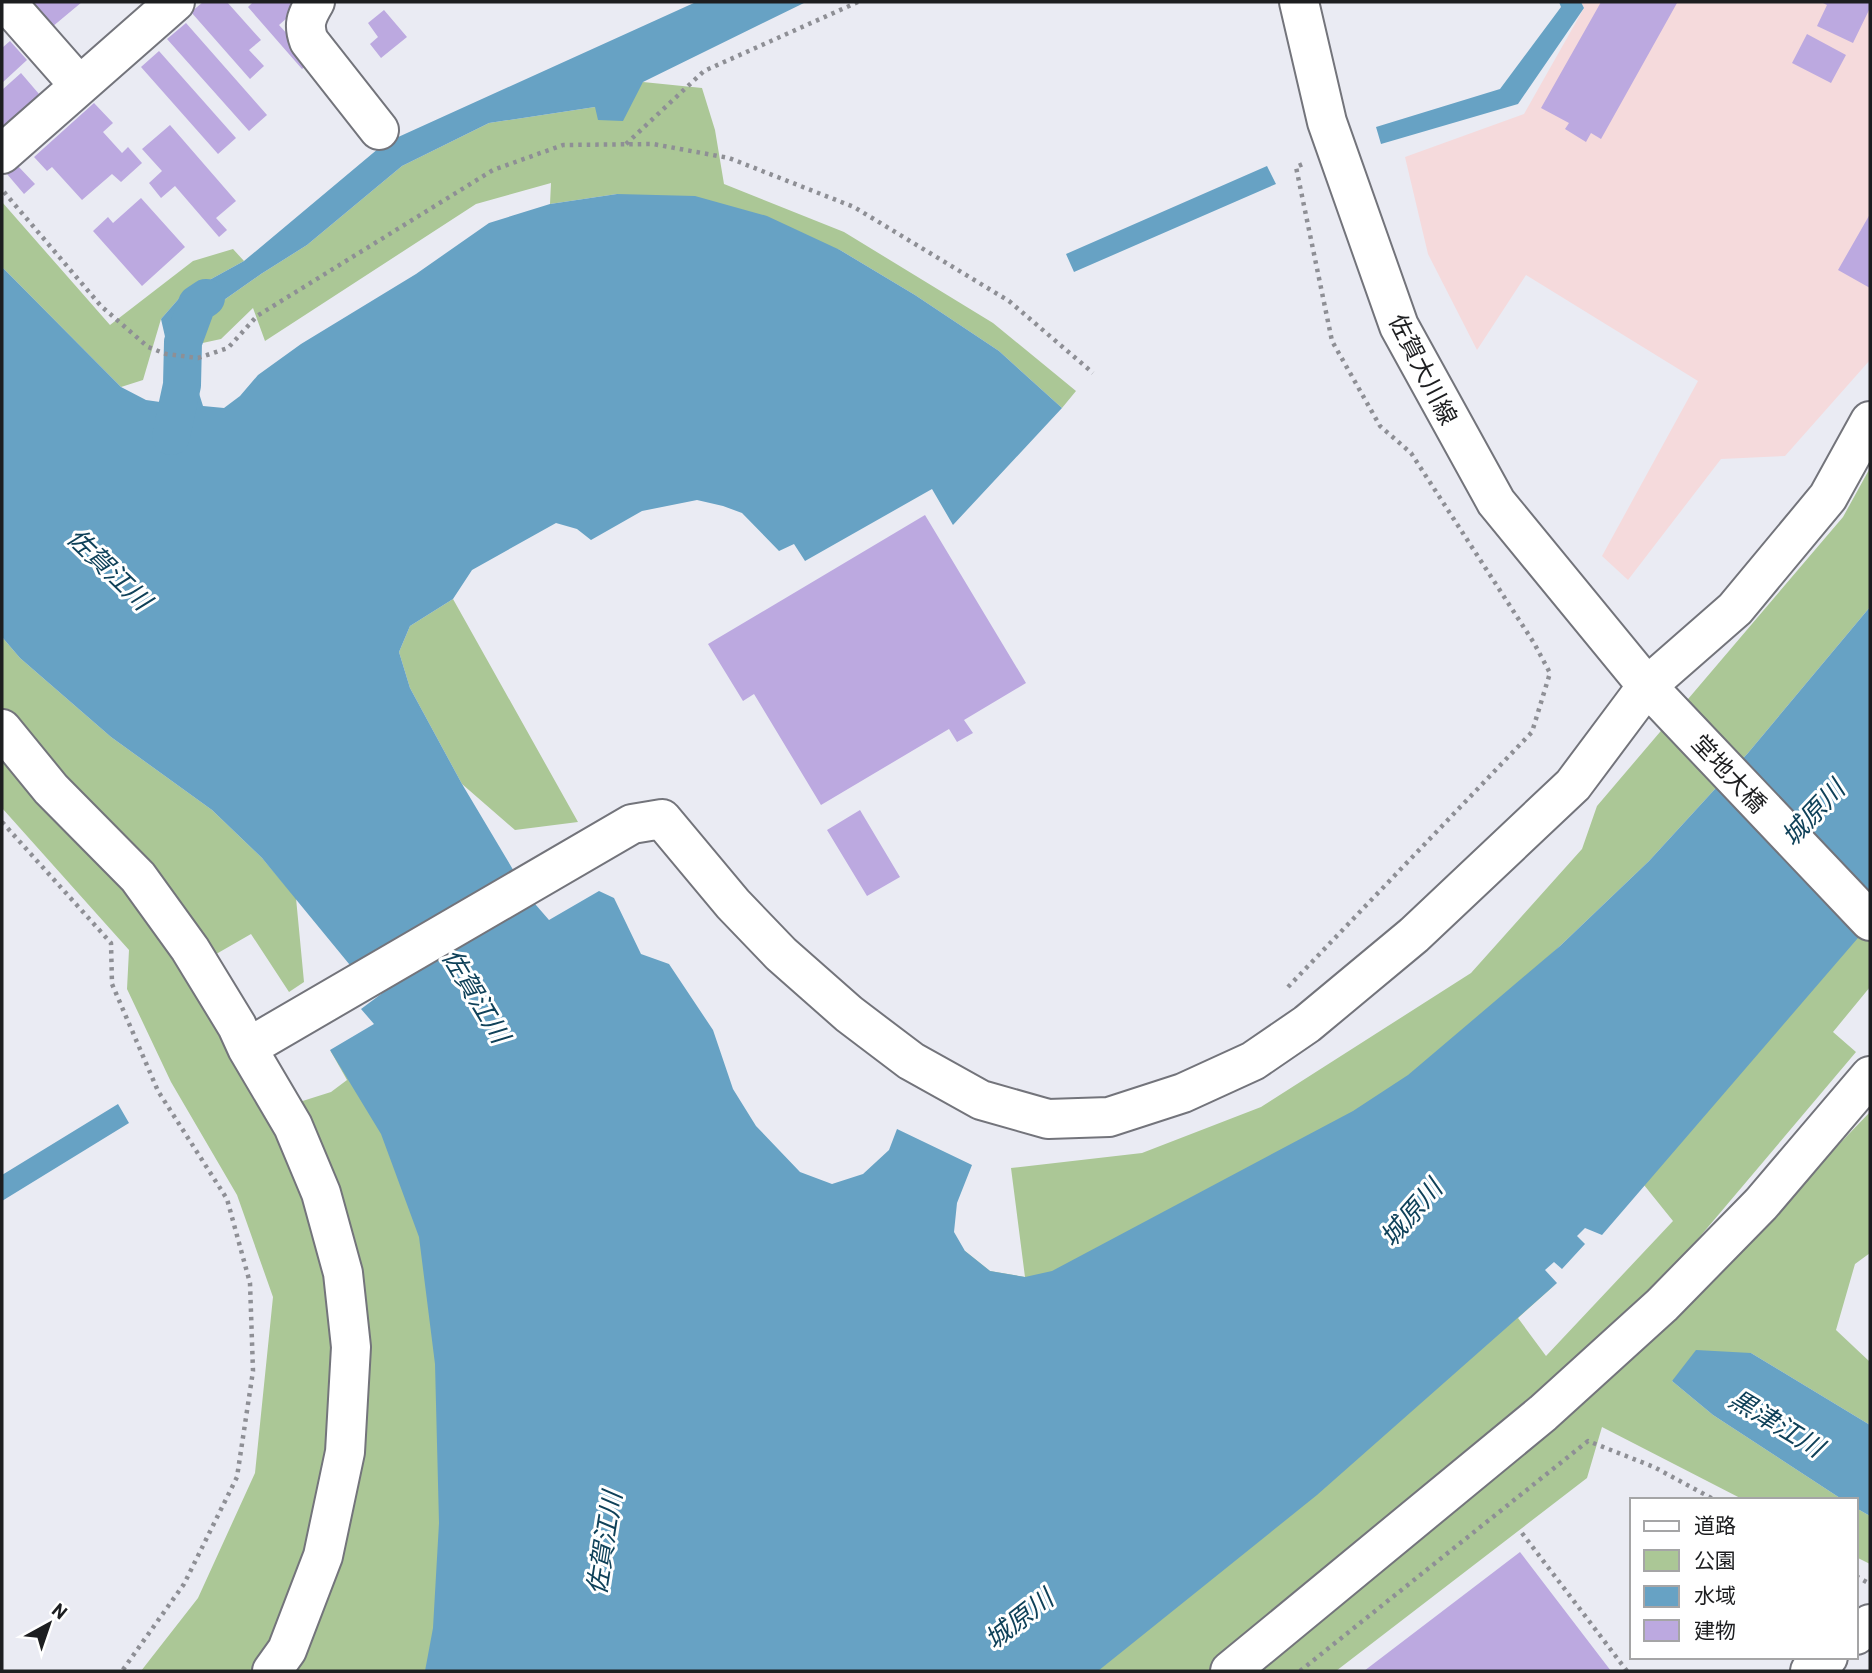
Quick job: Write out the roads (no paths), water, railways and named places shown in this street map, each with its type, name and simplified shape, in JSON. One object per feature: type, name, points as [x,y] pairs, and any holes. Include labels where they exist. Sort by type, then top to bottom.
[{"type":"street","points":[[6,2],[79,85]]},
{"type":"street","points":[[2,154],[175,2]]},
{"type":"street","points":[[315,2],[304,28],[309,41],[379,130]]},
{"type":"street","name":"佐賀大川線","points":[[1299,2],[1327,122],[1399,326],[1496,502],[1647,686]]},
{"type":"street","points":[[247,1048],[632,824],[662,819],[733,904],[781,954],[849,1013],[911,1060],[981,1100],[1048,1119],[1109,1117],[1183,1093],[1253,1061],[1307,1024],[1414,935],[1573,785],[1647,686],[1735,609],[1828,497],[1870,421]]},
{"type":"street","name":"堂地大橋","points":[[1647,686],[1870,921]]},
{"type":"street","points":[[2,729],[51,789],[138,877],[190,949],[293,1126],[321,1193],[343,1273],[351,1347],[345,1452],[323,1556],[287,1650],[272,1671]]},
{"type":"street","points":[[1230,1671],[1543,1413],[1662,1306],[1761,1204],[1870,1076]]},
{"type":"street","points":[[1810,1671],[1825,1659]]},
{"type":"water","points":[[696,2],[806,2],[643,82],[623,121],[598,120],[595,107],[489,123],[402,166],[307,245],[214,307],[198,344],[166,341],[161,319],[182,295],[244,261],[385,143]]},
{"type":"water","points":[[1559,2],[1581,2],[1584,8],[1518,104],[1381,144],[1376,127],[1500,89],[1561,7]]},
{"type":"water","points":[[1267,166],[1276,184],[1074,272],[1066,254]]},
{"type":"water","name":"佐賀江川","points":[[617,194],[695,196],[767,216],[840,250],[915,295],[999,351],[1062,408],[953,525],[932,489],[805,561],[794,544],[779,551],[742,513],[697,500],[642,511],[591,540],[577,529],[556,523],[472,570],[453,599],[410,626],[399,652],[410,688],[462,784],[518,878],[354,970],[262,858],[212,810],[111,737],[20,658],[2,637],[2,267],[121,387],[146,400],[160,402],[166,385],[197,387],[203,406],[224,408],[240,396],[258,375],[301,344],[416,274],[489,223],[550,204]]},
{"type":"water","points":[[1870,607],[1870,924],[1602,1235],[1585,1228],[1577,1236],[1585,1244],[1562,1269],[1554,1262],[1545,1270],[1557,1283],[1317,1495],[1098,1671],[425,1671],[433,1628],[439,1523],[435,1364],[419,1237],[381,1134],[330,1050],[374,1024],[361,1009],[447,945],[529,897],[549,920],[599,891],[614,898],[641,954],[669,964],[713,1030],[733,1089],[756,1126],[800,1172],[832,1184],[863,1174],[889,1150],[897,1129],[972,1165],[957,1203],[954,1232],[965,1251],[990,1271],[1025,1277],[1052,1271],[1353,1111],[1408,1075],[1560,946],[1649,861],[1748,753]]},
{"type":"water","points":[[118,1104],[129,1123],[2,1201],[2,1175]]},
{"type":"water","name":"黒津江川","points":[[1696,1350],[1751,1353],[1870,1425],[1870,1516],[1858,1509],[1858,1498],[1840,1498],[1713,1415],[1672,1381]]},
{"type":"waterway","points":[[171,436],[182,385],[183,342],[197,304],[206,298]]},
{"type":"water label","name":"城原川","points":[[1812,812]]},
{"type":"water label","name":"城原川","points":[[1410,1212]]},
{"type":"water label","name":"城原川","points":[[1018,1618]]}]
